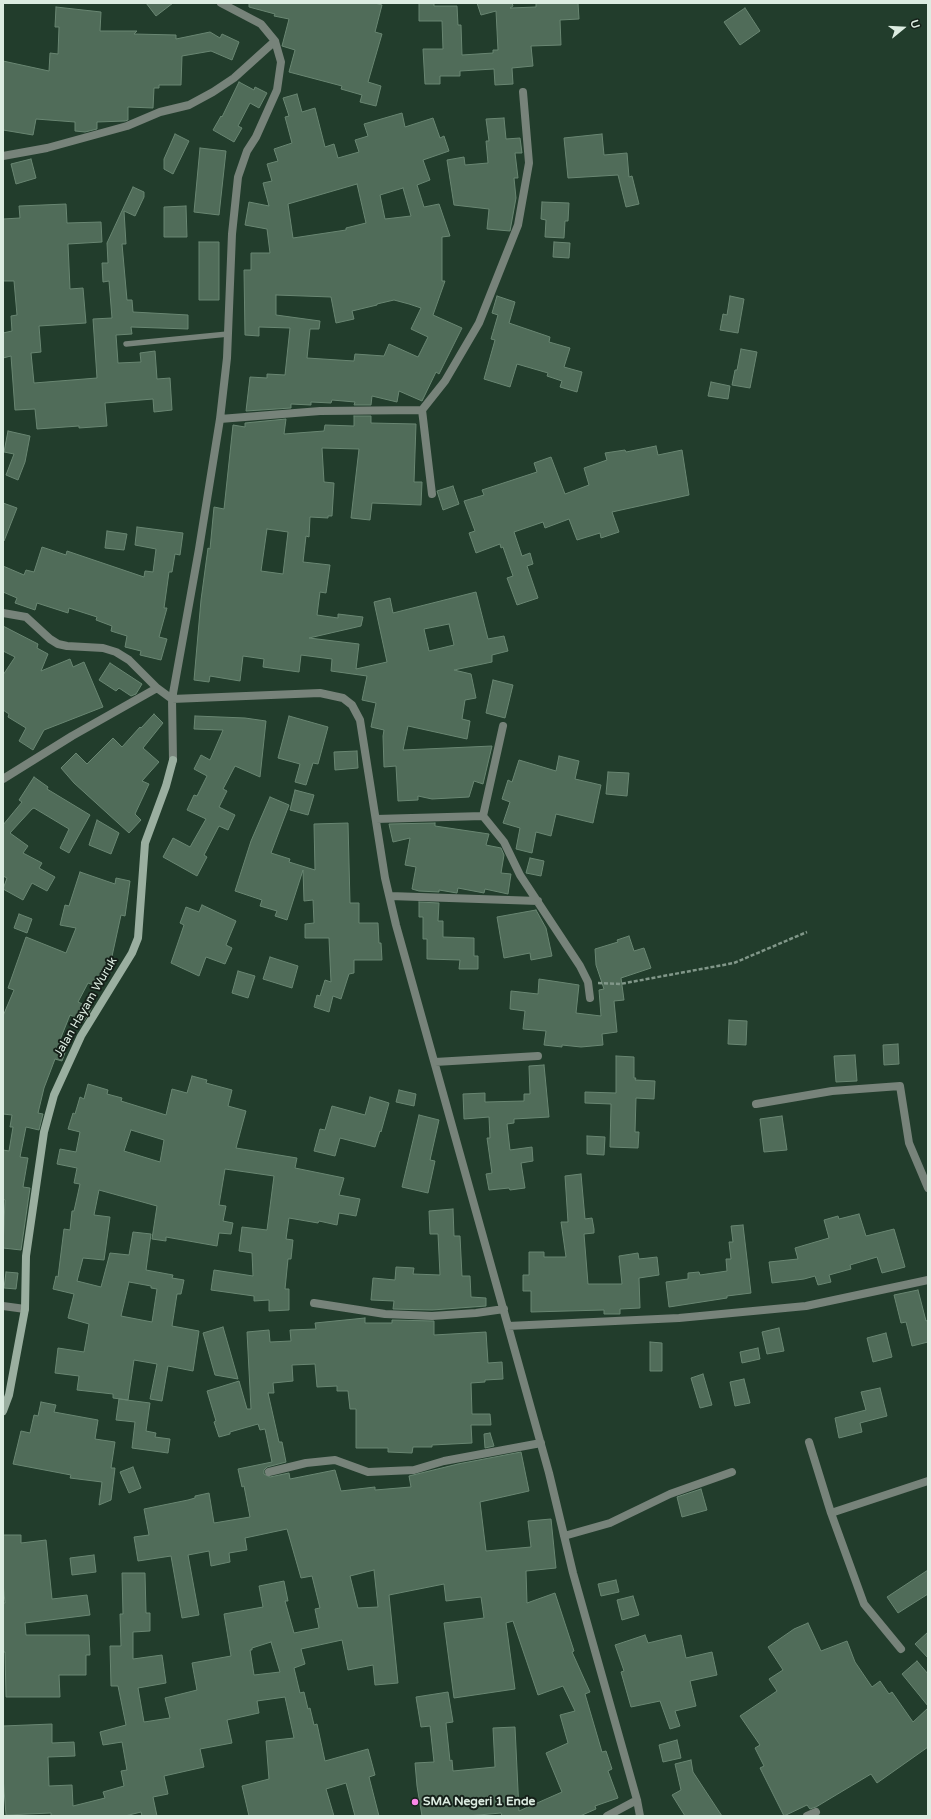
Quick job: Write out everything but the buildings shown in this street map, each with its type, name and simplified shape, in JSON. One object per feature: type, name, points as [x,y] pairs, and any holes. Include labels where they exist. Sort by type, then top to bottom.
[{"type":"street","points":[[172,699],[199,549],[220,419],[228,334],[232,234],[238,177],[247,151],[256,137],[277,90],[281,62],[275,41],[261,24],[221,3]]},
{"type":"street","points":[[3,156],[47,148],[127,126],[160,112],[189,104],[213,92],[234,78],[275,41]]},
{"type":"street","points":[[432,494],[422,410],[445,381],[479,323],[518,225],[530,163],[523,92]]},
{"type":"street","points":[[220,419],[320,411],[422,410]]},
{"type":"street","points":[[3,613],[26,617],[50,639],[58,644],[103,648],[116,652],[129,660],[157,688],[172,699],[320,693],[343,698],[352,705],[360,720],[385,878],[396,925],[541,1443],[564,1536],[637,1800],[640,1816]]},
{"type":"street","points":[[3,779],[72,736],[157,688]]},
{"type":"street","name":"Jalan Hayam Wuruk","points":[[3,1411],[9,1395],[26,1309],[26,1256],[44,1132],[54,1095],[81,1036],[132,953],[138,938],[145,843],[166,786],[173,760],[172,699]]},
{"type":"street","points":[[483,816],[502,726]]},
{"type":"street","points":[[376,819],[483,816]]},
{"type":"street","points":[[483,816],[504,842],[520,875],[580,966],[588,982],[590,998]]},
{"type":"street","points":[[390,896],[538,901]]},
{"type":"street","points":[[435,1062],[538,1056]]},
{"type":"street","points":[[756,1104],[832,1091],[900,1086],[909,1143],[928,1188]]},
{"type":"street","points":[[508,1326],[679,1318],[806,1306],[928,1280]]},
{"type":"street","points":[[314,1303],[385,1314],[432,1316],[476,1313],[504,1309]]},
{"type":"street","points":[[3,1306],[26,1309]]},
{"type":"street","points":[[809,1442],[831,1513],[864,1604],[901,1649]]},
{"type":"street","points":[[269,1472],[306,1463],[335,1460],[368,1472],[414,1470],[444,1461],[541,1443]]},
{"type":"street","points":[[564,1536],[610,1523],[664,1497],[732,1472]]},
{"type":"street","points":[[831,1513],[928,1481]]},
{"type":"street","points":[[607,1816],[637,1800]]},
{"type":"street","points":[[807,1816],[816,1812]]},
{"type":"lane","points":[[126,344],[228,334]]},
{"type":"path","points":[[588,982],[620,984],[734,963],[807,932]]},
{"type":"place","name":"SMA Negeri 1 Ende","points":[[415,1802]]}]
